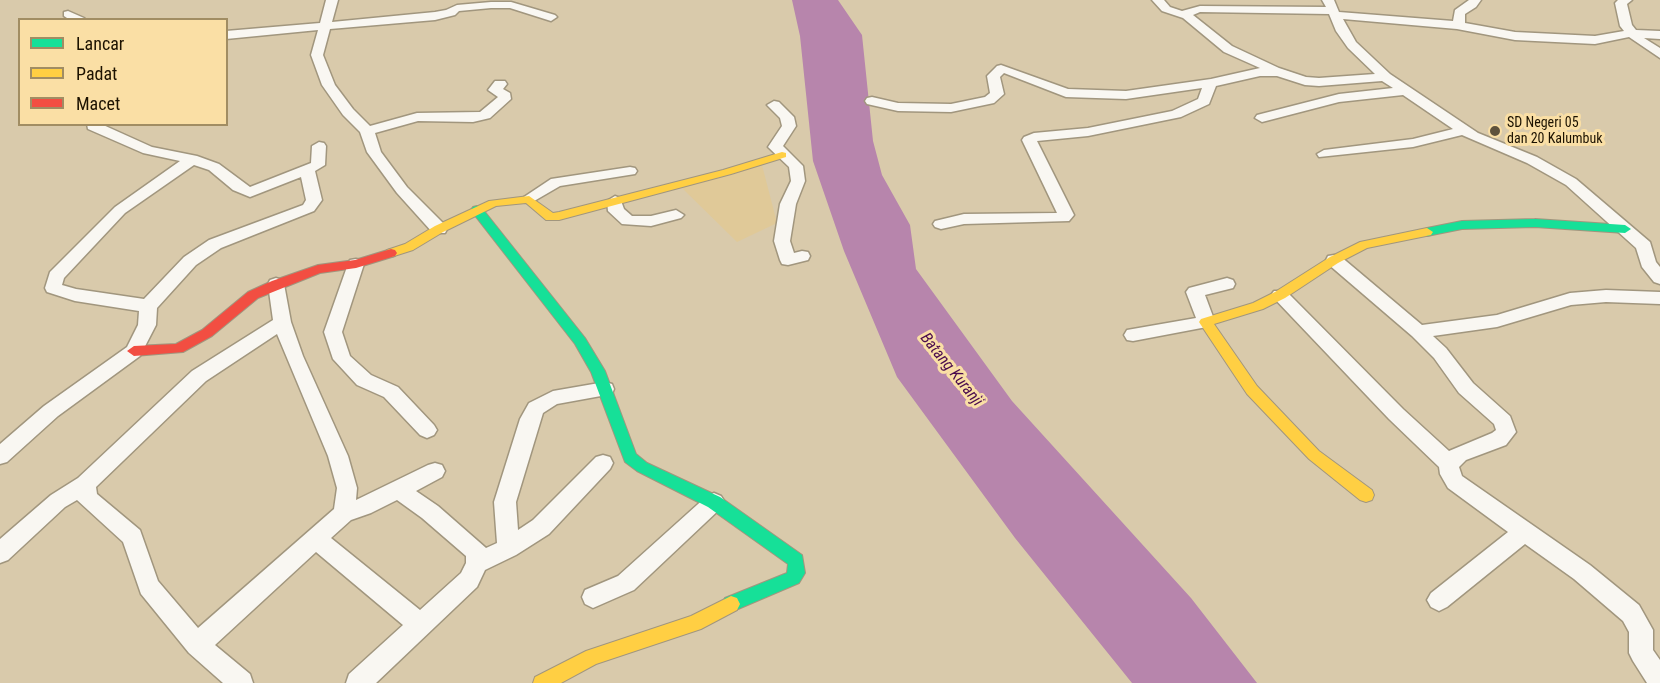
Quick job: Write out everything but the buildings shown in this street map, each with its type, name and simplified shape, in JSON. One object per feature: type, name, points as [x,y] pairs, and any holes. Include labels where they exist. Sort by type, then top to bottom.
[{"type":"street","points":[[332,0],[317,55],[329,85],[348,112],[367,131],[374,152],[402,190],[439,229]]},
{"type":"street","points":[[1158,0],[1166,9],[1187,16],[1238,55],[1278,72],[1305,81],[1319,82],[1384,77]]},
{"type":"street","points":[[1459,26],[1459,12],[1472,5],[1475,0]]},
{"type":"street","points":[[1626,0],[1621,3],[1626,26],[1631,33],[1660,54]]},
{"type":"street","points":[[228,35],[376,21],[431,23],[445,18],[452,10],[465,7],[511,5],[551,17]]},
{"type":"street","points":[[1187,16],[1188,11],[1192,9],[1212,5],[1235,5],[1332,9],[1515,36],[1595,40],[1631,33],[1660,35]]},
{"type":"street","points":[[1332,9],[1342,31],[1352,45],[1384,77],[1473,136],[1532,160],[1570,182],[1625,229],[1652,245],[1648,263],[1660,278]]},
{"type":"street","points":[[68,14],[76,18]]},
{"type":"street","points":[[872,101],[898,107],[951,108],[990,100],[997,94],[993,76],[1001,69],[1066,93],[1126,95],[1260,72],[1278,72]]},
{"type":"street","points":[[941,224],[964,219],[1063,218],[1066,215],[1029,140],[1034,137],[1088,132],[1176,114],[1204,101],[1211,82]]},
{"type":"street","points":[[367,131],[417,117],[473,118],[484,115],[504,99],[505,96],[495,90],[500,84]]},
{"type":"street","points":[[1262,118],[1339,98],[1404,91]]},
{"type":"street","points":[[774,105],[787,117],[789,126],[775,147],[796,166],[798,181],[788,204],[782,241],[788,260],[802,256]]},
{"type":"street","points":[[93,126],[148,150],[192,159],[214,167],[238,187],[250,192],[307,170],[319,163],[319,146]]},
{"type":"street","points":[[1324,154],[1413,143],[1464,130]]},
{"type":"street","points":[[134,351],[178,349],[193,342],[253,295],[276,284],[318,269],[356,264],[409,247],[477,210],[509,199],[529,200],[550,217],[727,172],[782,155]]},
{"type":"street","points":[[148,306],[75,296],[53,288],[57,276],[120,210],[192,159]]},
{"type":"street","points":[[0,456],[51,411],[134,351],[147,325],[148,306],[190,261],[215,243],[309,207],[314,200],[307,170]]},
{"type":"street","points":[[529,200],[556,182],[630,171]]},
{"type":"street","points":[[615,201],[616,211],[628,221],[651,221],[676,215]]},
{"type":"street","points":[[477,210],[580,341],[598,371],[630,458],[642,467],[714,502],[789,553],[795,560],[797,573],[793,578],[721,608],[696,623],[592,657],[581,674],[542,683]]},
{"type":"street","points":[[1133,335],[1206,322],[1258,306],[1280,295],[1334,260],[1364,245],[1462,225],[1535,223],[1625,229]]},
{"type":"street","points":[[1334,260],[1440,353],[1466,388],[1503,422],[1506,432],[1499,439],[1459,454],[1449,464]]},
{"type":"street","points":[[356,264],[333,332],[342,359],[364,380],[391,392],[427,430]]},
{"type":"street","points":[[276,284],[282,322],[294,356],[338,456],[347,488],[344,513]]},
{"type":"street","points":[[1227,284],[1195,292],[1206,322],[1252,390],[1314,455],[1366,495]]},
{"type":"street","points":[[1280,295],[1396,414],[1449,464],[1450,474],[1455,482],[1582,572],[1631,613],[1641,630],[1641,653],[1660,681]]},
{"type":"street","points":[[1418,332],[1497,321],[1570,299],[1606,296],[1660,298]]},
{"type":"street","points":[[0,553],[58,501],[85,484],[199,376],[282,322]]},
{"type":"street","points":[[508,548],[505,502],[530,419],[536,408],[554,398],[605,389]]},
{"type":"street","points":[[477,563],[508,548],[541,526],[603,463]]},
{"type":"street","points":[[197,645],[344,513],[364,507],[435,471]]},
{"type":"street","points":[[85,484],[87,498],[132,537],[150,587],[197,645],[241,683]]},
{"type":"street","points":[[358,683],[469,580],[477,563],[477,552],[430,512],[399,490]]},
{"type":"street","points":[[593,597],[626,583],[714,502]]},
{"type":"street","points":[[1439,600],[1524,532]]},
{"type":"street","points":[[316,537],[420,625]]},
{"type":"shaded area","points":[[762,165],[777,223],[737,242],[681,187]]},
{"type":"water","name":"Batang Kuranji","points":[[792,0],[838,0],[862,35],[873,141],[882,175],[910,225],[916,269],[1012,401],[1191,598],[1257,683],[1132,683],[1015,538],[897,377],[844,251],[813,161],[800,36]]},
{"type":"traffic: fast","points":[[477,210],[580,341],[598,371],[630,458],[642,467],[714,502],[796,560],[797,573],[793,578],[731,604]]},
{"type":"traffic: fast","points":[[1427,232],[1462,225],[1535,223],[1625,229]]},
{"type":"traffic: slow","points":[[391,253],[409,247],[439,229],[493,203],[529,199],[550,217],[559,216],[727,172],[782,155]]},
{"type":"traffic: slow","points":[[1366,495],[1314,455],[1252,390],[1206,322],[1258,306],[1280,295],[1334,260],[1364,245],[1427,232]]},
{"type":"traffic: slow","points":[[542,683],[592,657],[695,623],[731,604]]},
{"type":"traffic: jam","points":[[134,351],[178,349],[207,333],[253,295],[276,284],[318,269],[356,264],[391,253]]},
{"type":"place","name":"SD Negeri 05 dan 20 Kalumbuk","points":[[1495,131]]}]
